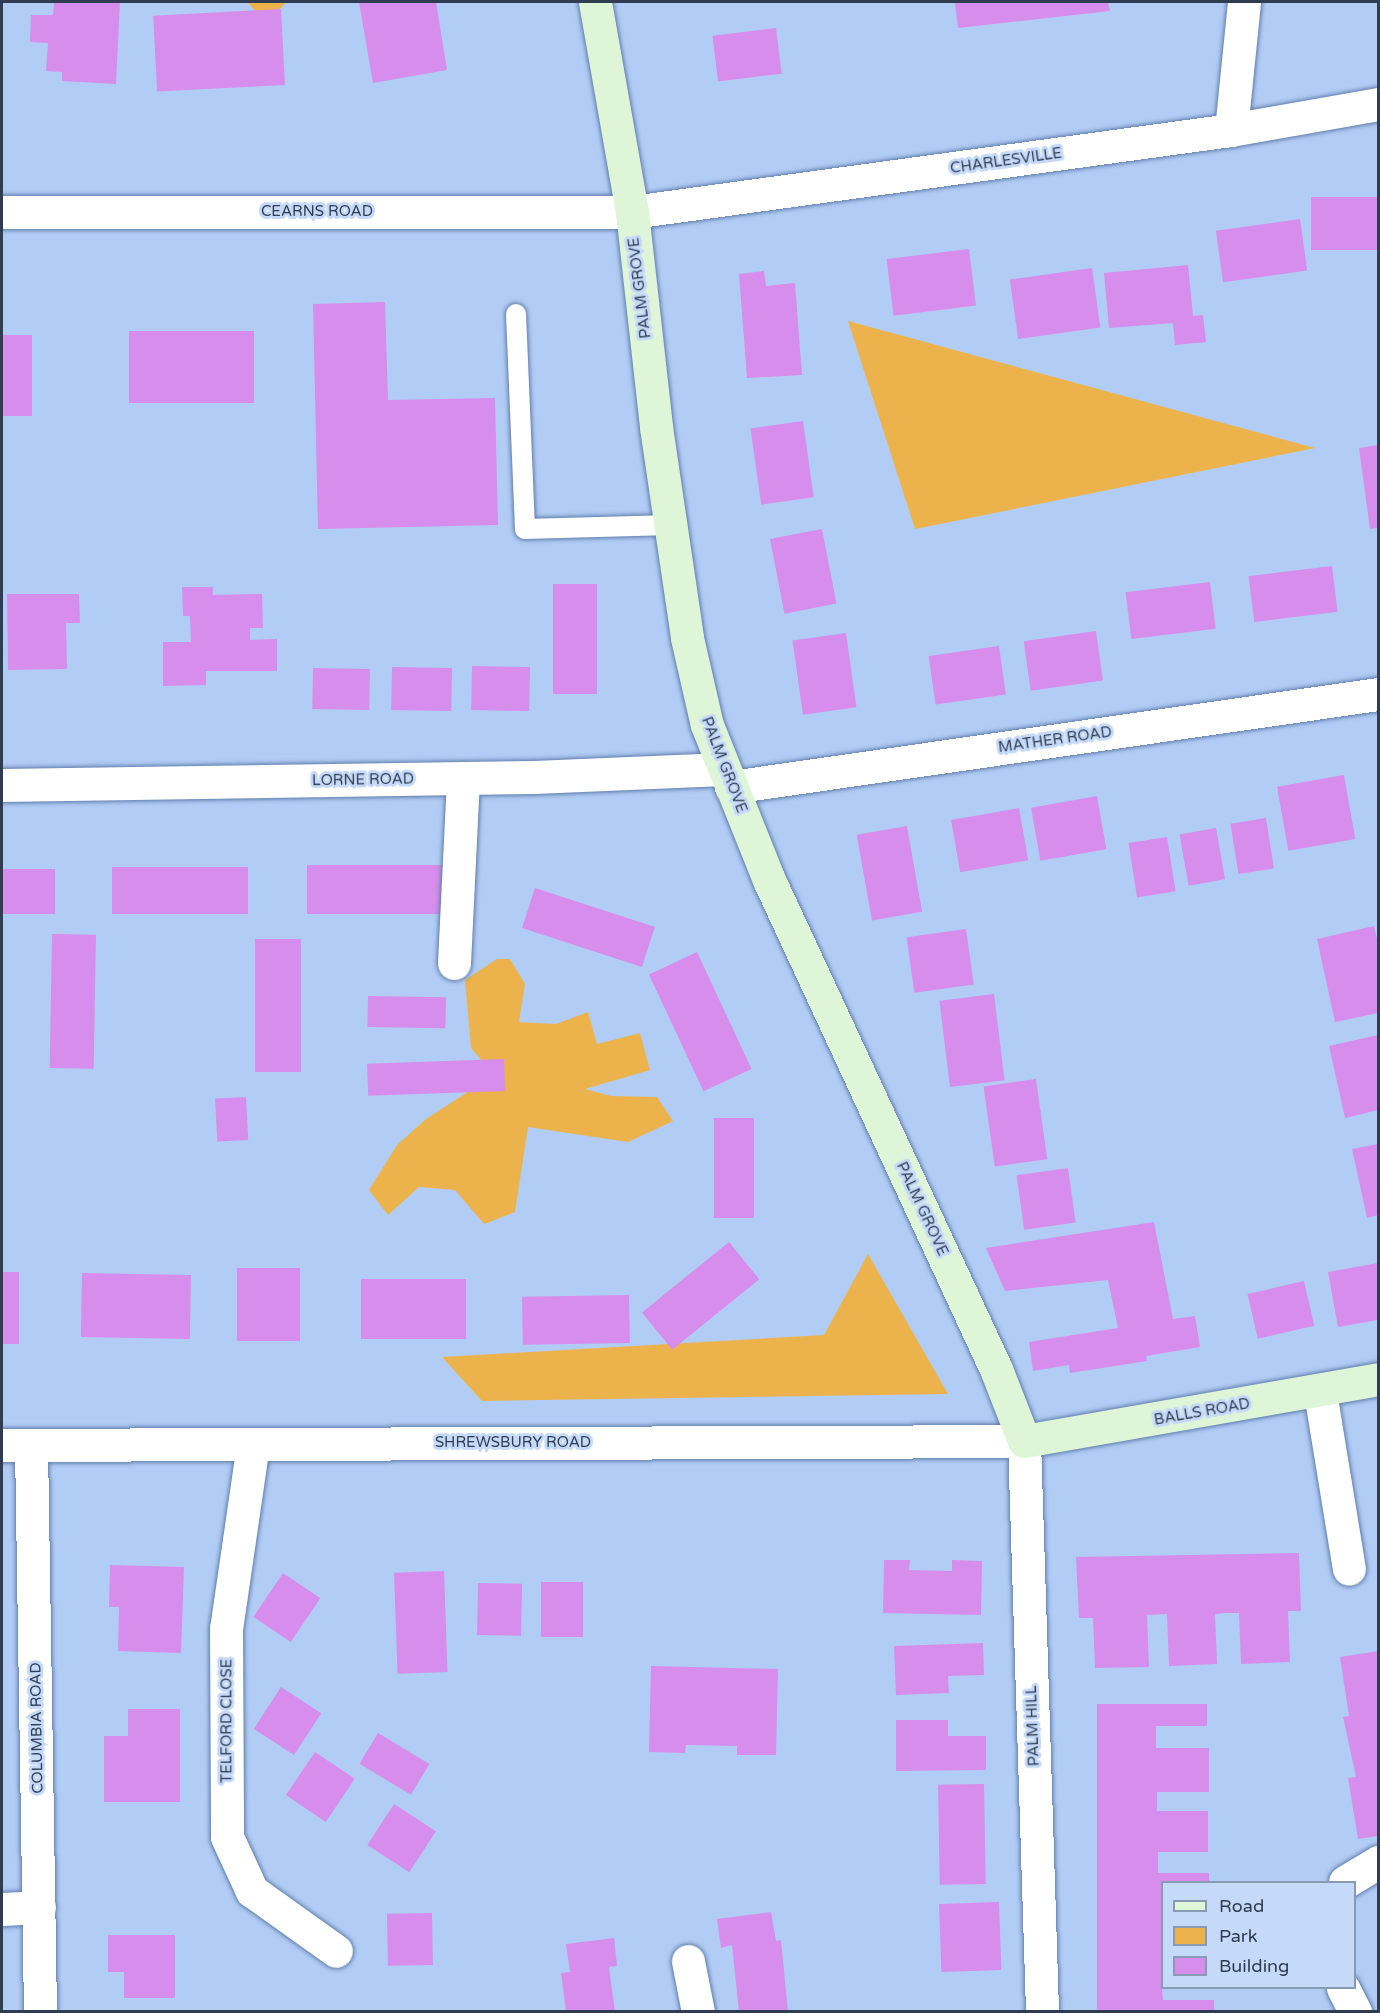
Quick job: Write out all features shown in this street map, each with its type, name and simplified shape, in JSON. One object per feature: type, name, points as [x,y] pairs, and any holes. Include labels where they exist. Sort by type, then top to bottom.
[{"type":"street","name":"PALM GROVE","points":[[595,2],[632,212],[687,638],[706,725],[769,880],[996,1369],[1024,1441]]},
{"type":"street","points":[[1231,130],[1244,2]]},
{"type":"street","name":"CHARLESVILLE","points":[[632,212],[1231,130],[1378,104]]},
{"type":"street","name":"CEARNS ROAD","points":[[2,212],[632,212]]},
{"type":"street","name":"MATHER ROAD","points":[[728,778],[1378,694]]},
{"type":"street","points":[[454,963],[463,778]]},
{"type":"street","name":"LORNE ROAD","points":[[2,785],[463,778],[728,778]]},
{"type":"street","name":"BALLS ROAD","points":[[1024,1441],[1320,1392],[1378,1379]]},
{"type":"street","points":[[1320,1392],[1349,1569]]},
{"type":"street","name":"SHREWSBURY ROAD","points":[[16,1445],[1024,1441]]},
{"type":"street","name":"PALM HILL","points":[[1024,1441],[1042,2012]]},
{"type":"street","name":"TELFORD CLOSE","points":[[254,1444],[226,1628],[227,1837],[252,1891],[336,1952]]},
{"type":"street","name":"COLUMBIA ROAD","points":[[16,1445],[39,1907],[40,2012]]},
{"type":"street","points":[[1347,1881],[1378,1862]]},
{"type":"street","points":[[2,1909],[39,1907]]},
{"type":"street","points":[[688,1961],[698,2012]]},
{"type":"street","points":[[1344,1989],[1355,2012]]},
{"type":"lane","points":[[516,314],[525,529],[671,525]]},
{"type":"green space","points":[[247,2],[286,2],[267,23]]},
{"type":"green space","points":[[848,321],[1315,448],[915,529]]},
{"type":"green space","points":[[497,959],[510,959],[525,984],[519,1022],[556,1024],[588,1012],[597,1044],[640,1033],[650,1070],[585,1089],[611,1096],[657,1097],[673,1121],[628,1142],[528,1127],[515,1212],[484,1224],[455,1190],[419,1187],[388,1215],[369,1190],[397,1145],[426,1119],[494,1075],[471,1048],[465,980]]},
{"type":"green space","points":[[868,1254],[948,1394],[482,1401],[442,1357],[824,1335]]},
{"type":"building","points":[[54,2],[120,2],[116,84],[62,81],[62,72],[46,71],[48,43],[30,42],[31,15],[53,15]]},
{"type":"building","points":[[359,2],[436,2],[447,70],[373,83]]},
{"type":"building","points":[[955,2],[1108,2],[1110,11],[958,28]]},
{"type":"building","points":[[281,9],[285,85],[157,92],[153,16]]},
{"type":"building","points":[[776,28],[782,74],[718,81],[712,36]]},
{"type":"building","points":[[1311,197],[1378,197],[1378,250],[1311,250]]},
{"type":"building","points":[[1300,219],[1307,270],[1223,282],[1216,231]]},
{"type":"building","points":[[969,249],[976,306],[894,316],[887,259]]},
{"type":"building","points":[[1188,265],[1193,316],[1203,315],[1206,342],[1175,345],[1173,323],[1109,328],[1104,273]]},
{"type":"building","points":[[1092,268],[1100,327],[1018,339],[1010,280]]},
{"type":"building","points":[[764,271],[766,286],[795,283],[802,375],[747,378],[739,274]]},
{"type":"building","points":[[385,302],[388,400],[495,398],[498,525],[318,529],[313,304]]},
{"type":"building","points":[[129,331],[254,331],[254,403],[129,403]]},
{"type":"building","points":[[2,335],[32,335],[32,416],[2,416]]},
{"type":"building","points":[[803,421],[814,497],[761,505],[751,428]]},
{"type":"building","points":[[1378,445],[1378,528],[1370,529],[1359,448]]},
{"type":"building","points":[[822,529],[837,604],[784,614],[770,539]]},
{"type":"building","points":[[1332,566],[1338,612],[1254,622],[1249,576]]},
{"type":"building","points":[[1210,582],[1216,629],[1131,639],[1126,592]]},
{"type":"building","points":[[553,584],[597,584],[597,694],[553,694]]},
{"type":"building","points":[[182,587],[213,587],[213,595],[262,594],[263,628],[250,628],[250,640],[277,639],[277,671],[206,671],[206,685],[163,686],[163,642],[191,642],[190,616],[183,616]]},
{"type":"building","points":[[7,594],[79,594],[80,623],[66,623],[67,669],[8,670]]},
{"type":"building","points":[[1096,631],[1103,681],[1031,691],[1024,641]]},
{"type":"building","points":[[846,633],[856,707],[803,715],[793,641]]},
{"type":"building","points":[[999,646],[1006,695],[936,704],[929,656]]},
{"type":"building","points":[[472,666],[530,667],[529,711],[471,710]]},
{"type":"building","points":[[392,667],[452,668],[451,711],[391,710]]},
{"type":"building","points":[[313,668],[370,669],[369,710],[312,709]]},
{"type":"building","points":[[1344,775],[1355,839],[1288,851],[1277,787]]},
{"type":"building","points":[[1097,796],[1106,849],[1040,861],[1031,808]]},
{"type":"building","points":[[1019,808],[1028,860],[960,872],[951,820]]},
{"type":"building","points":[[1266,818],[1274,868],[1238,874],[1230,824]]},
{"type":"building","points":[[907,826],[922,912],[872,921],[857,835]]},
{"type":"building","points":[[1216,828],[1225,879],[1189,886],[1180,834]]},
{"type":"building","points":[[1167,837],[1176,891],[1137,897],[1128,843]]},
{"type":"building","points":[[307,865],[444,865],[444,914],[307,914]]},
{"type":"building","points":[[112,867],[248,867],[248,914],[112,914]]},
{"type":"building","points":[[2,869],[55,869],[55,914],[2,914]]},
{"type":"building","points":[[535,888],[655,927],[642,967],[522,928]]},
{"type":"building","points":[[1374,926],[1378,944],[1378,1013],[1335,1022],[1317,939]]},
{"type":"building","points":[[966,929],[974,984],[914,993],[907,937]]},
{"type":"building","points":[[52,934],[96,935],[94,1069],[50,1068]]},
{"type":"building","points":[[255,939],[301,939],[301,1072],[255,1072]]},
{"type":"building","points":[[697,952],[752,1069],[703,1091],[649,974]]},
{"type":"building","points":[[994,994],[1005,1080],[950,1087],[939,1001]]},
{"type":"building","points":[[368,996],[446,997],[445,1028],[367,1027]]},
{"type":"building","points":[[1378,1035],[1378,1110],[1345,1118],[1329,1046]]},
{"type":"building","points":[[504,1059],[505,1091],[368,1096],[367,1064]]},
{"type":"building","points":[[1036,1079],[1047,1159],[995,1167],[984,1086]]},
{"type":"building","points":[[246,1097],[248,1140],[217,1142],[215,1099]]},
{"type":"building","points":[[714,1118],[754,1118],[754,1218],[714,1218]]},
{"type":"building","points":[[1378,1144],[1378,1215],[1367,1218],[1352,1149]]},
{"type":"building","points":[[1068,1168],[1076,1222],[1024,1230],[1017,1175]]},
{"type":"building","points":[[1154,1222],[1173,1319],[1195,1316],[1200,1347],[1146,1356],[1147,1361],[1070,1373],[1069,1365],[1033,1371],[1029,1342],[1118,1328],[1108,1280],[1005,1291],[986,1248]]},
{"type":"building","points":[[729,1242],[759,1279],[672,1350],[642,1312]]},
{"type":"building","points":[[1378,1263],[1378,1320],[1338,1327],[1328,1272]]},
{"type":"building","points":[[237,1268],[300,1268],[300,1341],[237,1341]]},
{"type":"building","points":[[2,1272],[19,1272],[19,1344],[2,1344]]},
{"type":"building","points":[[82,1273],[191,1275],[190,1339],[81,1337]]},
{"type":"building","points":[[361,1279],[466,1279],[466,1339],[361,1339]]},
{"type":"building","points":[[1304,1281],[1314,1326],[1258,1339],[1247,1294]]},
{"type":"building","points":[[629,1295],[630,1343],[523,1345],[522,1297]]},
{"type":"building","points":[[1299,1553],[1301,1611],[1288,1611],[1290,1662],[1241,1664],[1239,1613],[1226,1613],[1215,1614],[1217,1664],[1169,1666],[1167,1614],[1147,1615],[1149,1667],[1095,1668],[1093,1618],[1079,1618],[1076,1557]]},
{"type":"building","points":[[884,1560],[910,1560],[909,1570],[952,1571],[952,1560],[982,1561],[981,1615],[883,1613]]},
{"type":"building","points":[[110,1565],[184,1567],[181,1653],[118,1651],[119,1607],[109,1607]]},
{"type":"building","points":[[444,1571],[448,1672],[398,1674],[394,1573]]},
{"type":"building","points":[[283,1573],[320,1598],[291,1642],[253,1617]]},
{"type":"building","points":[[541,1582],[583,1582],[583,1637],[541,1637]]},
{"type":"building","points":[[478,1583],[522,1584],[521,1636],[477,1635]]},
{"type":"building","points":[[983,1643],[984,1675],[948,1676],[949,1693],[896,1695],[894,1646]]},
{"type":"building","points":[[1378,1651],[1378,1836],[1358,1839],[1348,1778],[1356,1777],[1343,1717],[1349,1716],[1340,1657]]},
{"type":"building","points":[[651,1666],[778,1669],[776,1755],[737,1755],[737,1746],[686,1745],[685,1753],[649,1752]]},
{"type":"building","points":[[281,1687],[321,1713],[294,1755],[254,1729]]},
{"type":"building","points":[[1097,1704],[1207,1704],[1207,1726],[1156,1726],[1156,1748],[1209,1748],[1209,1792],[1157,1792],[1157,1811],[1208,1811],[1208,1852],[1158,1852],[1158,1873],[1209,1873],[1209,1881],[1161,1881],[1161,1989],[1163,2000],[1214,2000],[1214,2012],[1097,2012]]},
{"type":"building","points":[[128,1709],[180,1709],[180,1802],[104,1802],[104,1736],[128,1736]]},
{"type":"building","points":[[896,1720],[948,1720],[948,1736],[986,1736],[986,1770],[896,1771]]},
{"type":"building","points":[[378,1733],[429,1764],[411,1795],[359,1764]]},
{"type":"building","points":[[315,1752],[355,1779],[326,1822],[286,1795]]},
{"type":"building","points":[[984,1784],[986,1884],[940,1885],[938,1785]]},
{"type":"building","points":[[394,1804],[436,1831],[409,1872],[367,1845]]},
{"type":"building","points":[[999,1902],[1001,1970],[941,1972],[939,1904]]},
{"type":"building","points":[[771,1912],[776,1941],[781,1940],[788,2012],[739,2012],[732,1945],[721,1948],[717,1919]]},
{"type":"building","points":[[432,1913],[433,1965],[388,1966],[387,1914]]},
{"type":"building","points":[[108,1935],[175,1935],[175,1998],[124,1998],[124,1972],[108,1972]]},
{"type":"building","points":[[614,1938],[617,1966],[609,1967],[615,2012],[566,2012],[561,1973],[570,1972],[566,1944]]}]
